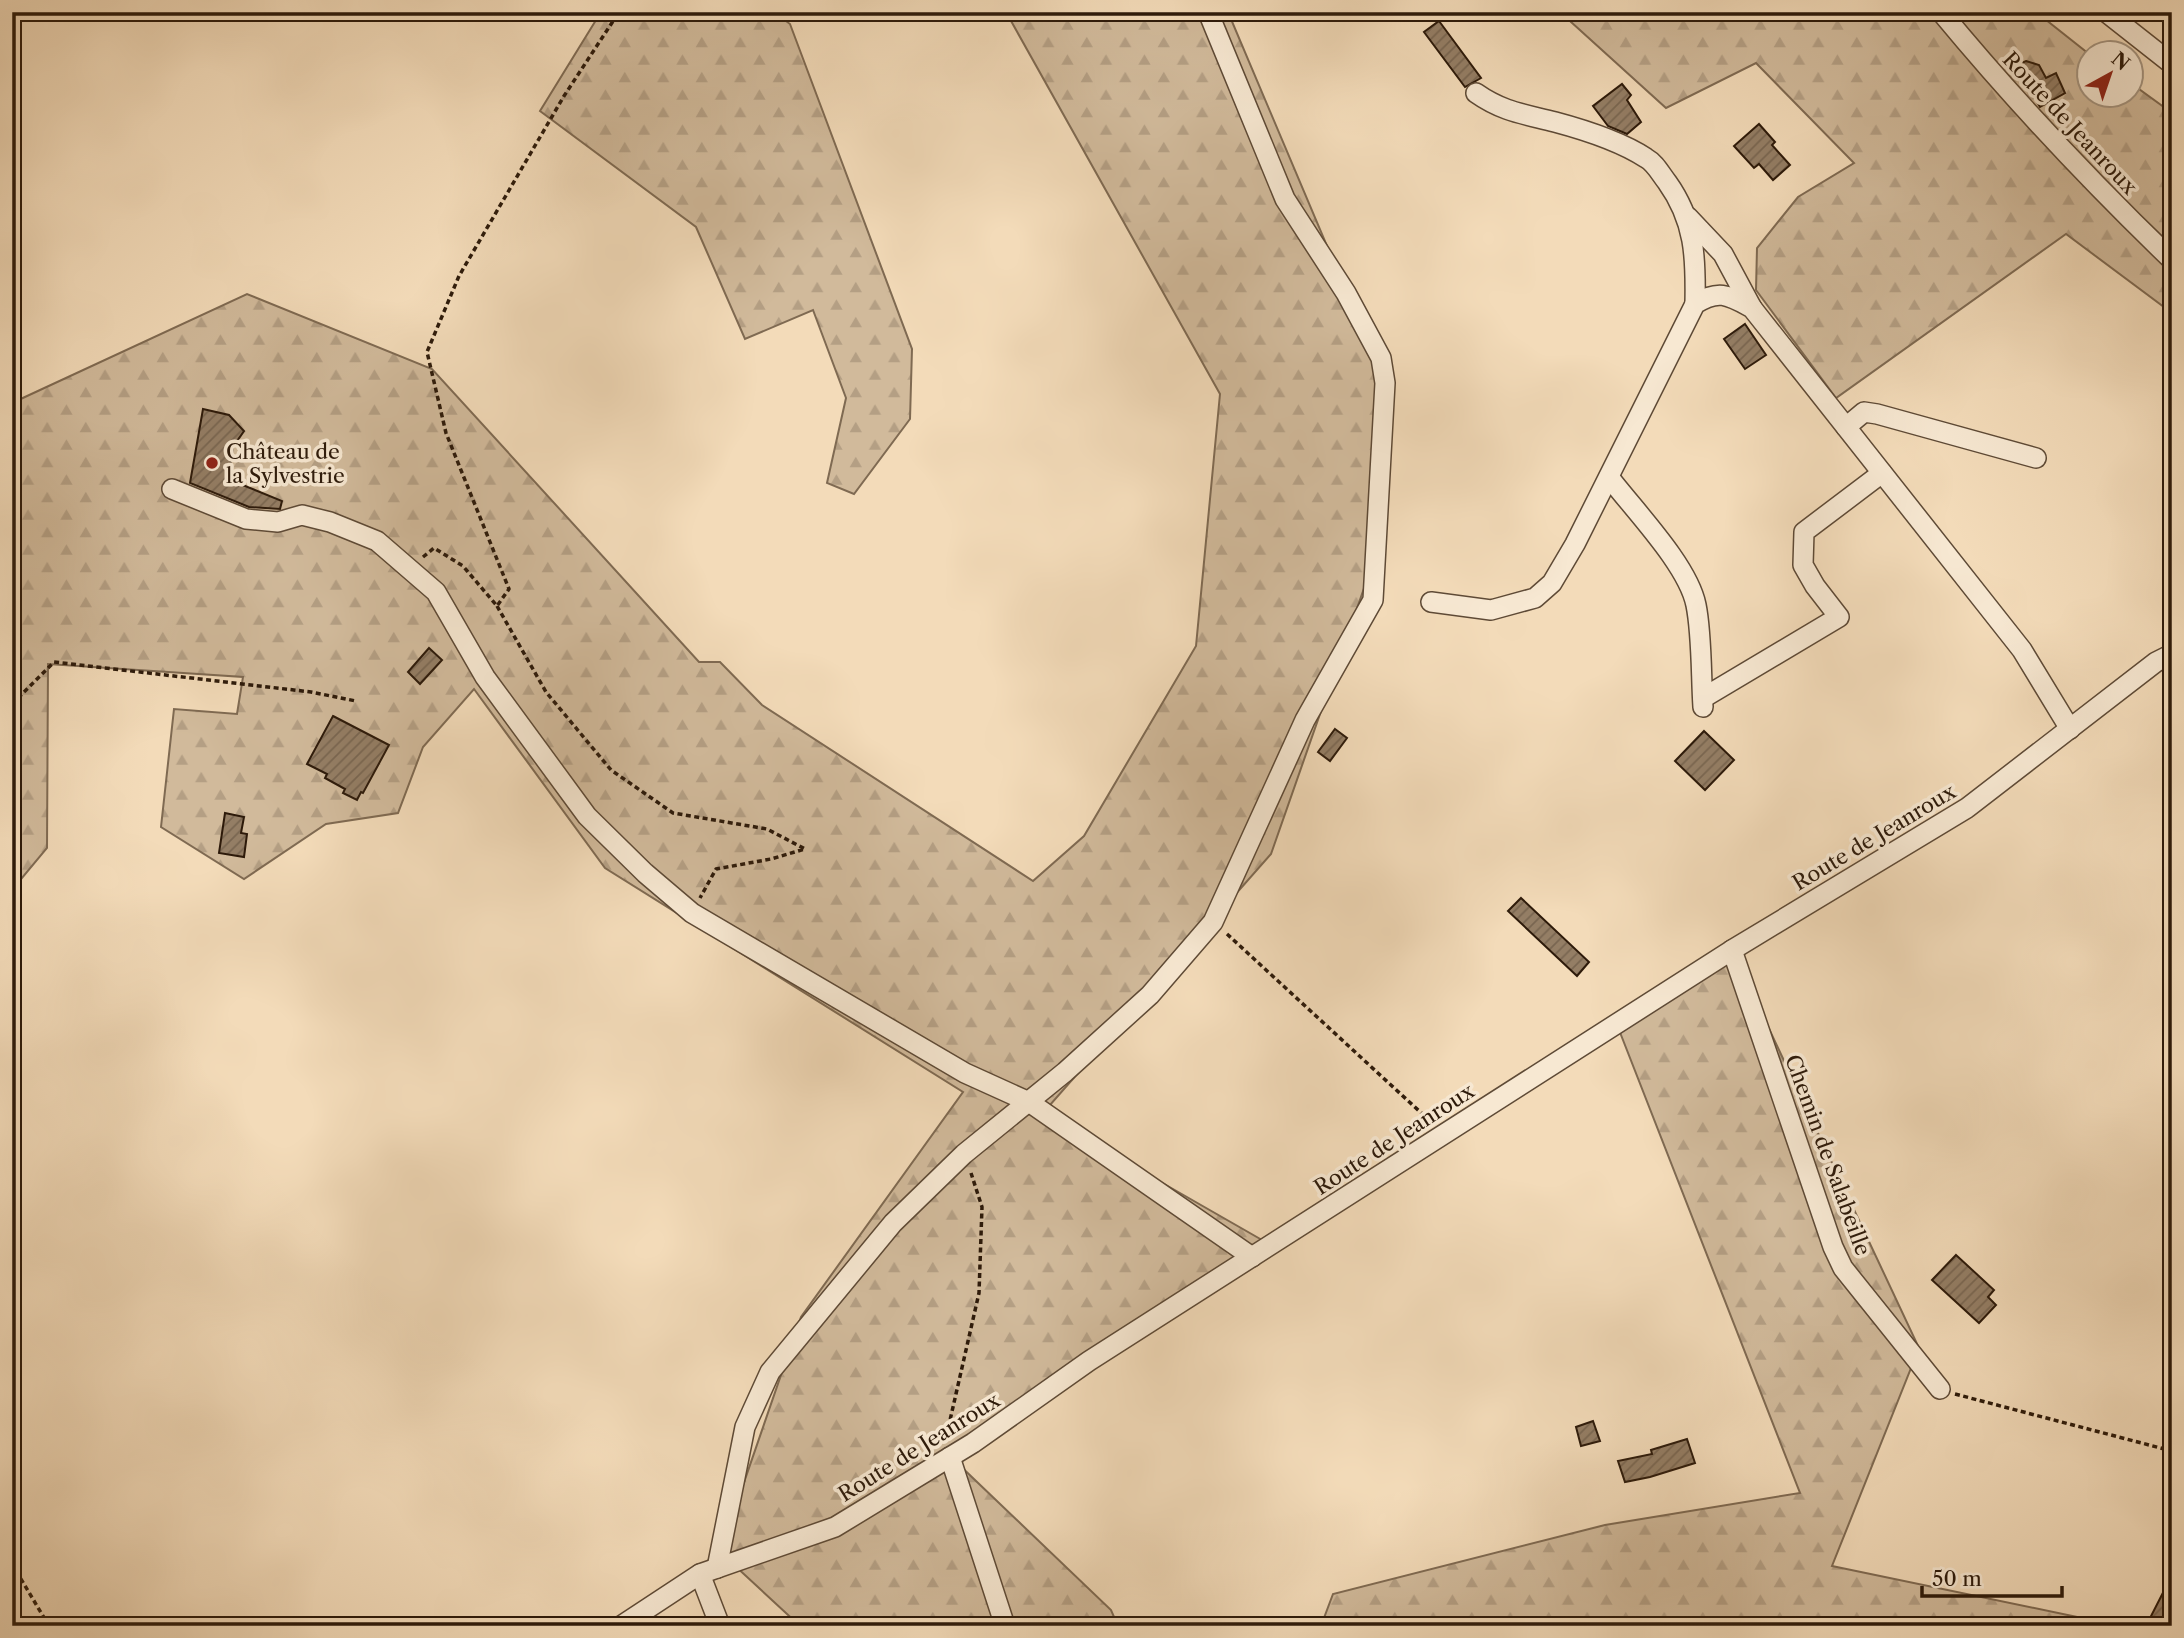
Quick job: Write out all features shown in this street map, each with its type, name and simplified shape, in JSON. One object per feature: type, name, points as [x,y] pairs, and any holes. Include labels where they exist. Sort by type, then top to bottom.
[{"type":"street","points":[[720,1626],[709,1571],[745,1427],[770,1372],[893,1223],[964,1154],[1065,1072],[1150,995],[1213,922],[1305,720],[1373,600],[1385,383],[1381,358],[1346,293],[1285,199],[1208,12]]},
{"type":"street","name":"Route de Jeanroux","points":[[1941,12],[1985,66],[2098,189],[2172,260]]},
{"type":"street","points":[[2106,12],[2172,64]]},
{"type":"street","points":[[1431,602],[1491,610],[1535,598],[1552,583],[1575,544],[1695,304],[1696,265],[1690,227],[1672,188],[1655,165],[1646,158],[1569,127],[1494,106],[1476,93]]},
{"type":"street","points":[[1685,214],[1723,254],[1752,308],[2022,650],[2070,729]]},
{"type":"street","points":[[1695,304],[1709,295],[1728,295],[1752,308]]},
{"type":"street","points":[[1846,427],[1864,412],[1877,414],[2036,458]]},
{"type":"street","points":[[1608,477],[1676,563],[1689,585],[1696,605],[1703,703],[1839,617],[1803,565],[1804,532],[1882,473]]},
{"type":"street","points":[[172,489],[246,519],[278,522],[302,515],[377,541],[436,593],[485,677],[587,816],[645,873],[692,913],[965,1073],[1029,1102],[1252,1257]]},
{"type":"street","name":"Route de Jeanroux","points":[[621,1626],[709,1571],[835,1527],[950,1457],[1090,1360],[1732,950],[1967,808],[2156,662],[2172,654]]},
{"type":"street","name":"Chemin de Salabeille","points":[[1732,950],[1833,1247],[1843,1268],[1940,1390]]},
{"type":"street","points":[[950,1457],[1005,1626]]},
{"type":"path","points":[[498,607],[509,589],[446,433],[426,352],[459,276],[564,96],[619,12]]},
{"type":"path","points":[[408,568],[434,548],[463,566],[498,607],[546,692],[611,770],[673,813],[766,829],[805,849],[771,859],[716,869],[692,913]]},
{"type":"path","points":[[12,704],[54,662],[311,692],[356,701]]},
{"type":"path","points":[[1213,922],[1444,1134]]},
{"type":"path","points":[[12,1095],[16,1102],[12,1105]]},
{"type":"path","points":[[950,1457],[948,1429],[979,1293],[982,1207],[964,1154]]},
{"type":"path","points":[[1940,1390],[2172,1451]]},
{"type":"path","points":[[12,1564],[49,1626]]},
{"type":"green space","points":[[601,12],[774,12],[790,24],[912,349],[910,419],[854,494],[827,483],[846,398],[813,310],[745,339],[696,227],[540,111]]},
{"type":"green space","points":[[1006,12],[1228,12],[1385,383],[1376,554],[1271,854],[1042,1114],[1262,1240],[952,1458],[1111,1610],[1118,1626],[800,1626],[720,1552],[801,1317],[963,1092],[605,868],[474,689],[423,747],[398,813],[326,824],[244,879],[161,827],[174,709],[237,714],[243,677],[48,664],[47,848],[12,890],[12,403],[247,294],[432,369],[699,662],[720,662],[762,705],[1033,881],[1084,836],[1196,646],[1220,394]]},
{"type":"green space","points":[[1560,12],[2036,12],[2076,44],[2076,108],[2146,108],[2146,94],[2172,113],[2172,313],[2066,234],[1836,398],[1756,290],[1757,248],[1798,197],[1854,163],[1756,63],[1666,108]]},
{"type":"green space","points":[[1732,950],[1919,1348],[1832,1566],[2082,1618],[2079,1626],[1321,1626],[1333,1594],[1605,1525],[1800,1493],[1614,1017]]},
{"type":"building","points":[[1439,21],[1481,78],[1465,87],[1424,32]]},
{"type":"building","points":[[2026,61],[2039,65],[2046,78],[2056,73],[2065,93],[2040,107],[2015,66]]},
{"type":"building","points":[[1622,84],[1631,95],[1627,100],[1641,122],[1627,134],[1608,126],[1593,106]]},
{"type":"building","points":[[1759,124],[1775,142],[1772,145],[1790,165],[1773,180],[1759,164],[1754,168],[1734,146]]},
{"type":"building","points":[[1745,324],[1766,355],[1745,369],[1724,339]]},
{"type":"building","name":"Château de la Sylvestrie","points":[[203,409],[229,415],[244,431],[233,447],[228,479],[282,501],[280,509],[249,507],[190,483]]},
{"type":"building","points":[[429,648],[442,660],[420,684],[408,672]]},
{"type":"building","points":[[333,716],[389,745],[357,800],[343,793],[345,789],[325,778],[327,774],[307,764]]},
{"type":"building","points":[[1335,729],[1347,738],[1330,761],[1318,752]]},
{"type":"building","points":[[1704,731],[1734,760],[1705,790],[1675,761]]},
{"type":"building","points":[[225,813],[244,817],[241,833],[247,834],[244,857],[219,853]]},
{"type":"building","points":[[1521,898],[1589,962],[1577,976],[1508,911]]},
{"type":"building","points":[[1956,1255],[1994,1290],[1988,1297],[1996,1305],[1979,1323],[1932,1280]]},
{"type":"building","points":[[1593,1421],[1600,1441],[1581,1446],[1576,1427]]},
{"type":"building","points":[[1687,1439],[1695,1463],[1625,1482],[1618,1461],[1652,1454],[1651,1450]]},
{"type":"building","points":[[2172,1575],[2172,1626],[2146,1626]]},
{"type":"place","name":"Château de la Sylvestrie","points":[[212,463]]}]
